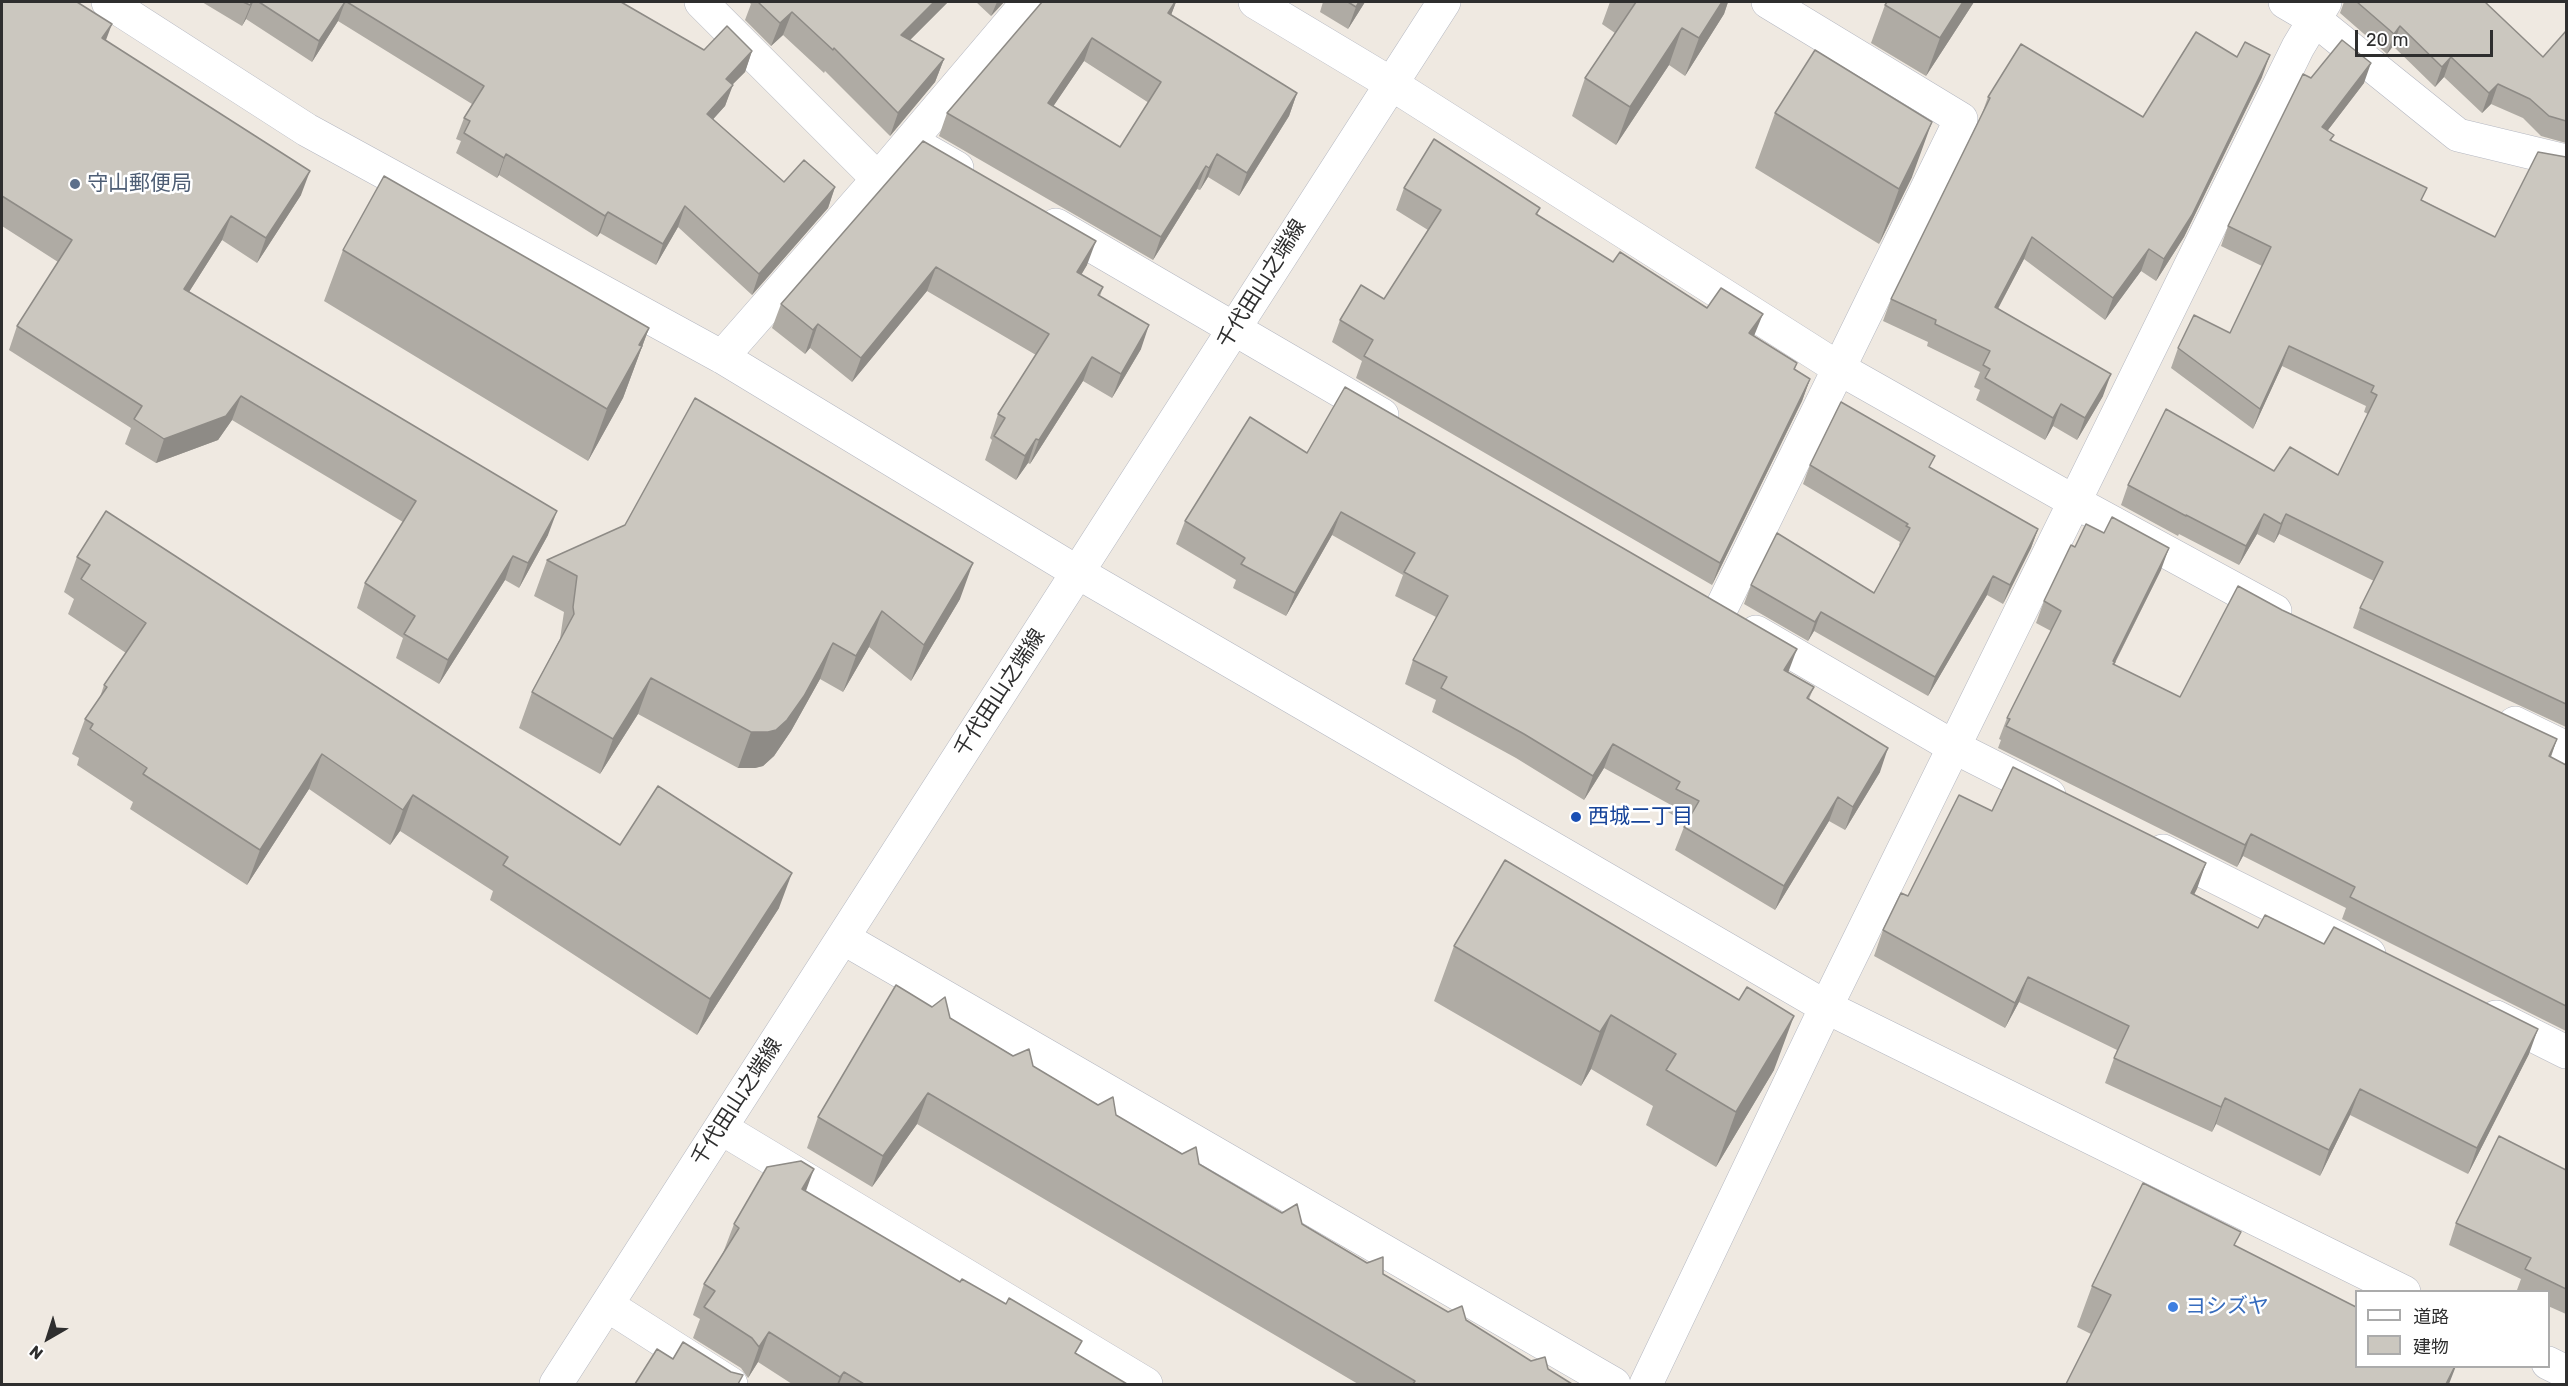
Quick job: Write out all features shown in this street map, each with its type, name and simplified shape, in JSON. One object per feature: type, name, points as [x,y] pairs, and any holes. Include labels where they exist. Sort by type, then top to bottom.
[{"type":"street","points":[[108,2],[307,130],[722,357],[1077,572],[1826,1007],[2400,1290]]},
{"type":"street","points":[[701,2],[878,179]]},
{"type":"street","points":[[722,357],[878,179],[1028,2]]},
{"type":"street","points":[[1255,2],[1390,83],[1840,369],[2075,502],[2303,625]]},
{"type":"street","name":"千代田山之端線","points":[[556,1384],[1444,2]]},
{"type":"street","points":[[1720,611],[1960,119],[1768,2]]},
{"type":"street","points":[[2285,2],[2320,10],[2458,135],[2566,161]]},
{"type":"street","points":[[1646,1384],[1826,1007],[2298,47],[2320,10]]},
{"type":"street","points":[[910,141],[981,182]]},
{"type":"street","points":[[1032,211],[1410,431]]},
{"type":"street","points":[[1689,593],[1954,747],[2080,810]]},
{"type":"street","points":[[2485,710],[2566,748]]},
{"type":"street","points":[[2133,837],[2397,968]]},
{"type":"street","points":[[843,938],[1614,1384]]},
{"type":"street","points":[[2471,1005],[2566,1052]]},
{"type":"street","points":[[721,1128],[1146,1384]]},
{"type":"street","points":[[607,1305],[731,1384]]},
{"type":"street","points":[[2550,1364],[2566,1372]]},
{"type":"building","points":[[2,2],[77,2],[112,24],[102,38],[310,171],[266,238],[231,216],[184,289],[557,511],[528,563],[513,556],[448,660],[404,634],[415,616],[365,583],[416,501],[241,396],[226,416],[164,439],[134,419],[142,406],[17,326],[72,240],[2,196]]},
{"type":"building","points":[[259,2],[345,2],[319,41]]},
{"type":"building","points":[[347,2],[621,2],[704,50],[727,26],[752,51],[726,79],[733,85],[707,114],[784,182],[804,160],[835,187],[759,274],[685,206],[663,244],[608,212],[605,216],[506,154],[504,158],[464,133],[470,121],[464,118],[484,86]]},
{"type":"building","points":[[758,2],[934,2],[901,35],[944,59],[898,113],[834,48],[833,50],[792,12],[780,23]]},
{"type":"building","points":[[1042,2],[1175,2],[1168,13],[1297,93],[1247,173],[1217,154],[1209,168],[1206,166],[1161,237],[947,113]],"holes":[[[1092,38],[1161,82],[1120,147],[1048,103]]]},
{"type":"building","points":[[1348,2],[1359,2],[1356,7]]},
{"type":"building","points":[[1636,2],[1722,2],[1699,38],[1682,28],[1630,107],[1585,78]]},
{"type":"building","points":[[1887,2],[1963,2],[1940,38],[1885,5]]},
{"type":"building","points":[[2357,2],[2485,2],[2543,57],[2566,31],[2566,121],[2549,116],[2530,99],[2498,84],[2489,93],[2451,57],[2442,67],[2400,26],[2394,34]]},
{"type":"building","points":[[2196,32],[2237,57],[2245,42],[2270,55],[2192,215],[2164,259],[2149,249],[2113,298],[2032,237],[1995,307],[2111,374],[2085,418],[2061,404],[2053,418],[1985,378],[1990,369],[1983,365],[1990,351],[1935,324],[1936,320],[1891,299],[1990,98],[1988,97],[2021,44],[2143,117]]},
{"type":"building","points":[[2342,40],[2371,63],[2322,127],[2334,135],[2330,140],[2427,188],[2421,200],[2495,237],[2538,152],[2566,157],[2566,704],[2360,608],[2383,562],[2286,514],[2281,524],[2264,514],[2246,546],[2128,485],[2166,409],[2274,471],[2290,447],[2338,475],[2377,395],[2371,392],[2374,386],[2289,346],[2260,409],[2178,348],[2194,315],[2230,333],[2271,247],[2228,226],[2303,74],[2311,78]]},
{"type":"building","points":[[1815,50],[1932,122],[1899,189],[1775,113]]},
{"type":"building","points":[[1434,139],[1540,208],[1536,214],[1613,262],[1620,252],[1707,308],[1721,288],[1763,314],[1749,333],[1797,363],[1794,369],[1810,379],[1720,563],[1364,356],[1373,340],[1340,320],[1361,285],[1384,299],[1441,210],[1404,188]]},
{"type":"building","points":[[923,141],[1096,241],[1077,272],[1103,287],[1098,295],[1149,325],[1121,374],[1092,357],[1039,440],[1036,439],[1025,456],[994,436],[1005,418],[998,414],[1049,334],[936,267],[861,358],[818,324],[813,330],[781,304]]},
{"type":"building","points":[[384,176],[649,328],[639,345],[642,346],[607,409],[343,250]]},
{"type":"building","points":[[1345,387],[1797,649],[1784,670],[1814,687],[1807,698],[1888,748],[1853,807],[1838,797],[1784,886],[1684,827],[1699,801],[1676,789],[1680,782],[1613,744],[1593,776],[1441,688],[1447,677],[1413,660],[1448,596],[1404,572],[1415,553],[1341,512],[1295,593],[1241,564],[1245,558],[1185,521],[1250,417],[1307,453]]},
{"type":"building","points":[[695,398],[973,563],[924,645],[882,611],[856,656],[833,643],[804,696],[787,720],[776,730],[751,732],[651,678],[613,739],[532,692],[574,614],[577,576],[547,560],[625,525]]},
{"type":"building","points":[[1841,402],[1935,456],[1929,467],[2038,529],[2010,585],[1993,576],[1935,677],[1821,612],[1815,622],[1751,585],[1777,533],[1874,593],[1910,528],[1906,526],[1908,524],[1810,465]]},
{"type":"building","points":[[106,511],[620,845],[658,786],[792,873],[710,999],[503,865],[508,857],[413,795],[403,810],[322,754],[260,850],[143,774],[147,768],[90,729],[93,724],[85,719],[107,687],[104,685],[146,623],[81,579],[90,565],[77,557]]},
{"type":"building","points":[[2112,517],[2169,548],[2113,664],[2180,697],[2238,586],[2282,610],[2557,739],[2549,756],[2566,765],[2566,1006],[2350,897],[2355,887],[2251,834],[2245,845],[2006,726],[2010,719],[2007,718],[2061,611],[2044,601],[2071,545],[2075,547],[2086,524],[2104,533]]},
{"type":"building","points":[[2013,767],[2206,863],[2191,893],[2258,928],[2265,915],[2324,944],[2334,927],[2538,1029],[2477,1148],[2360,1089],[2329,1150],[2225,1098],[2221,1107],[2114,1058],[2129,1026],[2028,977],[2015,1003],[1883,930],[1901,893],[1908,896],[1959,795],[1992,811]]},
{"type":"building","points":[[1505,860],[1739,1000],[1747,987],[1794,1016],[1736,1112],[1666,1070],[1676,1054],[1611,1015],[1600,1032],[1454,946]]},
{"type":"building","points":[[896,985],[932,1007],[945,997],[950,1018],[1013,1056],[1029,1049],[1033,1066],[1098,1105],[1113,1097],[1116,1115],[1182,1154],[1196,1147],[1199,1164],[1282,1213],[1297,1204],[1302,1224],[1367,1263],[1383,1257],[1383,1274],[1448,1312],[1462,1306],[1466,1320],[1531,1361],[1545,1357],[1548,1369],[1572,1384],[1413,1384],[1415,1381],[928,1093],[883,1156],[818,1117]]},
{"type":"building","points":[[2499,1136],[2566,1170],[2566,1289],[2525,1269],[2531,1258],[2456,1223]]},
{"type":"building","points":[[801,1161],[814,1169],[802,1189],[960,1282],[962,1279],[1006,1304],[1009,1298],[1082,1341],[1075,1353],[1127,1384],[864,1384],[844,1372],[840,1377],[769,1332],[759,1347],[752,1338],[704,1307],[715,1291],[704,1284],[739,1228],[734,1224],[767,1167]]},
{"type":"building","name":"ヨシズヤ","points":[[2143,1183],[2241,1232],[2234,1245],[2355,1306],[2355,1368],[2454,1368],[2446,1384],[2066,1384],[2111,1295],[2092,1286]]},
{"type":"building","points":[[683,1342],[731,1372],[743,1375],[738,1384],[635,1384],[657,1349],[673,1359]]},
{"type":"place","name":"守山郵便局","points":[[75,184]]},
{"type":"place","name":"西城二丁目","points":[[1576,817]]},
{"type":"place","name":"ヨシズヤ","points":[[2173,1307]]}]
